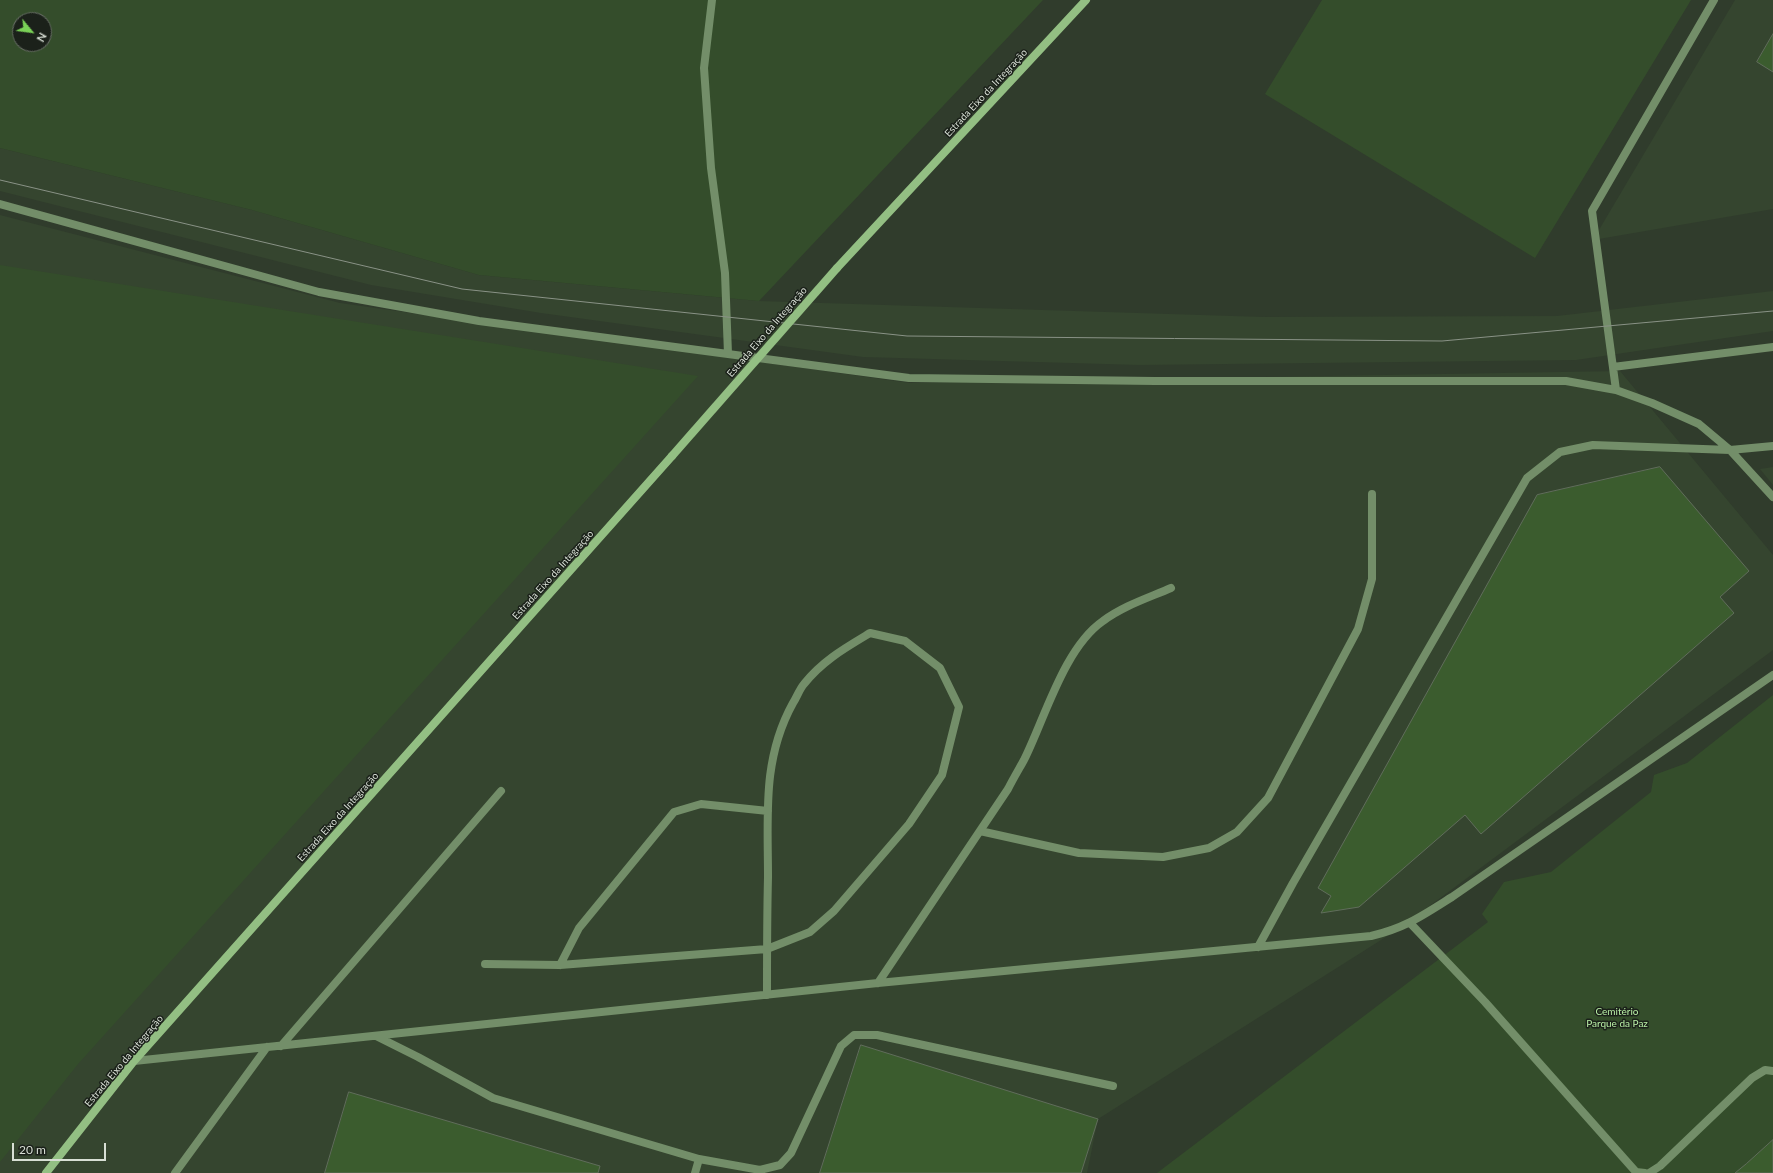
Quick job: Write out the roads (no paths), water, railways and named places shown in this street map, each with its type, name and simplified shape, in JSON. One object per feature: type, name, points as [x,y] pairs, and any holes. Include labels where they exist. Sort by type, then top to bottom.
[{"type":"main road","name":"Estrada Eixo da Integração","points":[[46,1173],[134,1061],[672,456],[837,268],[1086,0]]},
{"type":"lane","points":[[712,0],[704,68],[711,168],[725,273],[728,354]]},
{"type":"lane","points":[[1616,390],[1592,211],[1714,0]]},
{"type":"lane","points":[[0,204],[319,292],[479,321],[909,378],[1155,382],[1566,381],[1616,390],[1652,403],[1699,424],[1730,450],[1773,497]]},
{"type":"lane","points":[[1613,367],[1773,347]]},
{"type":"lane","points":[[1258,947],[1293,883],[1527,478],[1560,452],[1593,445],[1730,450],[1773,446]]},
{"type":"lane","points":[[980,831],[1078,853],[1163,857],[1209,848],[1237,832],[1268,798],[1358,628],[1372,579],[1372,494]]},
{"type":"lane","points":[[878,983],[1008,789],[1024,759],[1062,675],[1082,642],[1102,621],[1118,611],[1171,588]]},
{"type":"lane","points":[[486,964],[560,966],[767,949],[810,932],[834,911],[909,824],[942,775],[959,707],[940,668],[905,641],[870,633],[830,657],[803,685],[778,734],[770,770],[768,811],[767,949],[767,995]]},
{"type":"lane","points":[[134,1061],[878,983],[1370,936],[1390,932],[1411,924],[1458,893],[1773,675]]},
{"type":"lane","points":[[281,1046],[501,791]]},
{"type":"lane","points":[[560,966],[579,928],[674,812],[701,804],[768,811]]},
{"type":"lane","points":[[1411,924],[1485,1002],[1636,1172],[1645,1173]]},
{"type":"lane","points":[[376,1036],[493,1098],[698,1159],[760,1170],[780,1165],[791,1153],[841,1046],[854,1035],[877,1035],[1113,1086]]},
{"type":"lane","points":[[175,1173],[267,1047]]},
{"type":"lane","points":[[1649,1173],[1660,1166],[1752,1078],[1765,1070],[1773,1071]]},
{"type":"lane","points":[[695,1173],[698,1159]]},
{"type":"tram line","points":[[0,180],[462,289],[907,336],[1442,341],[1773,311]]},
{"type":"park label","name":"Cemitério Parque da Paz","points":[[1617,1018]]}]
